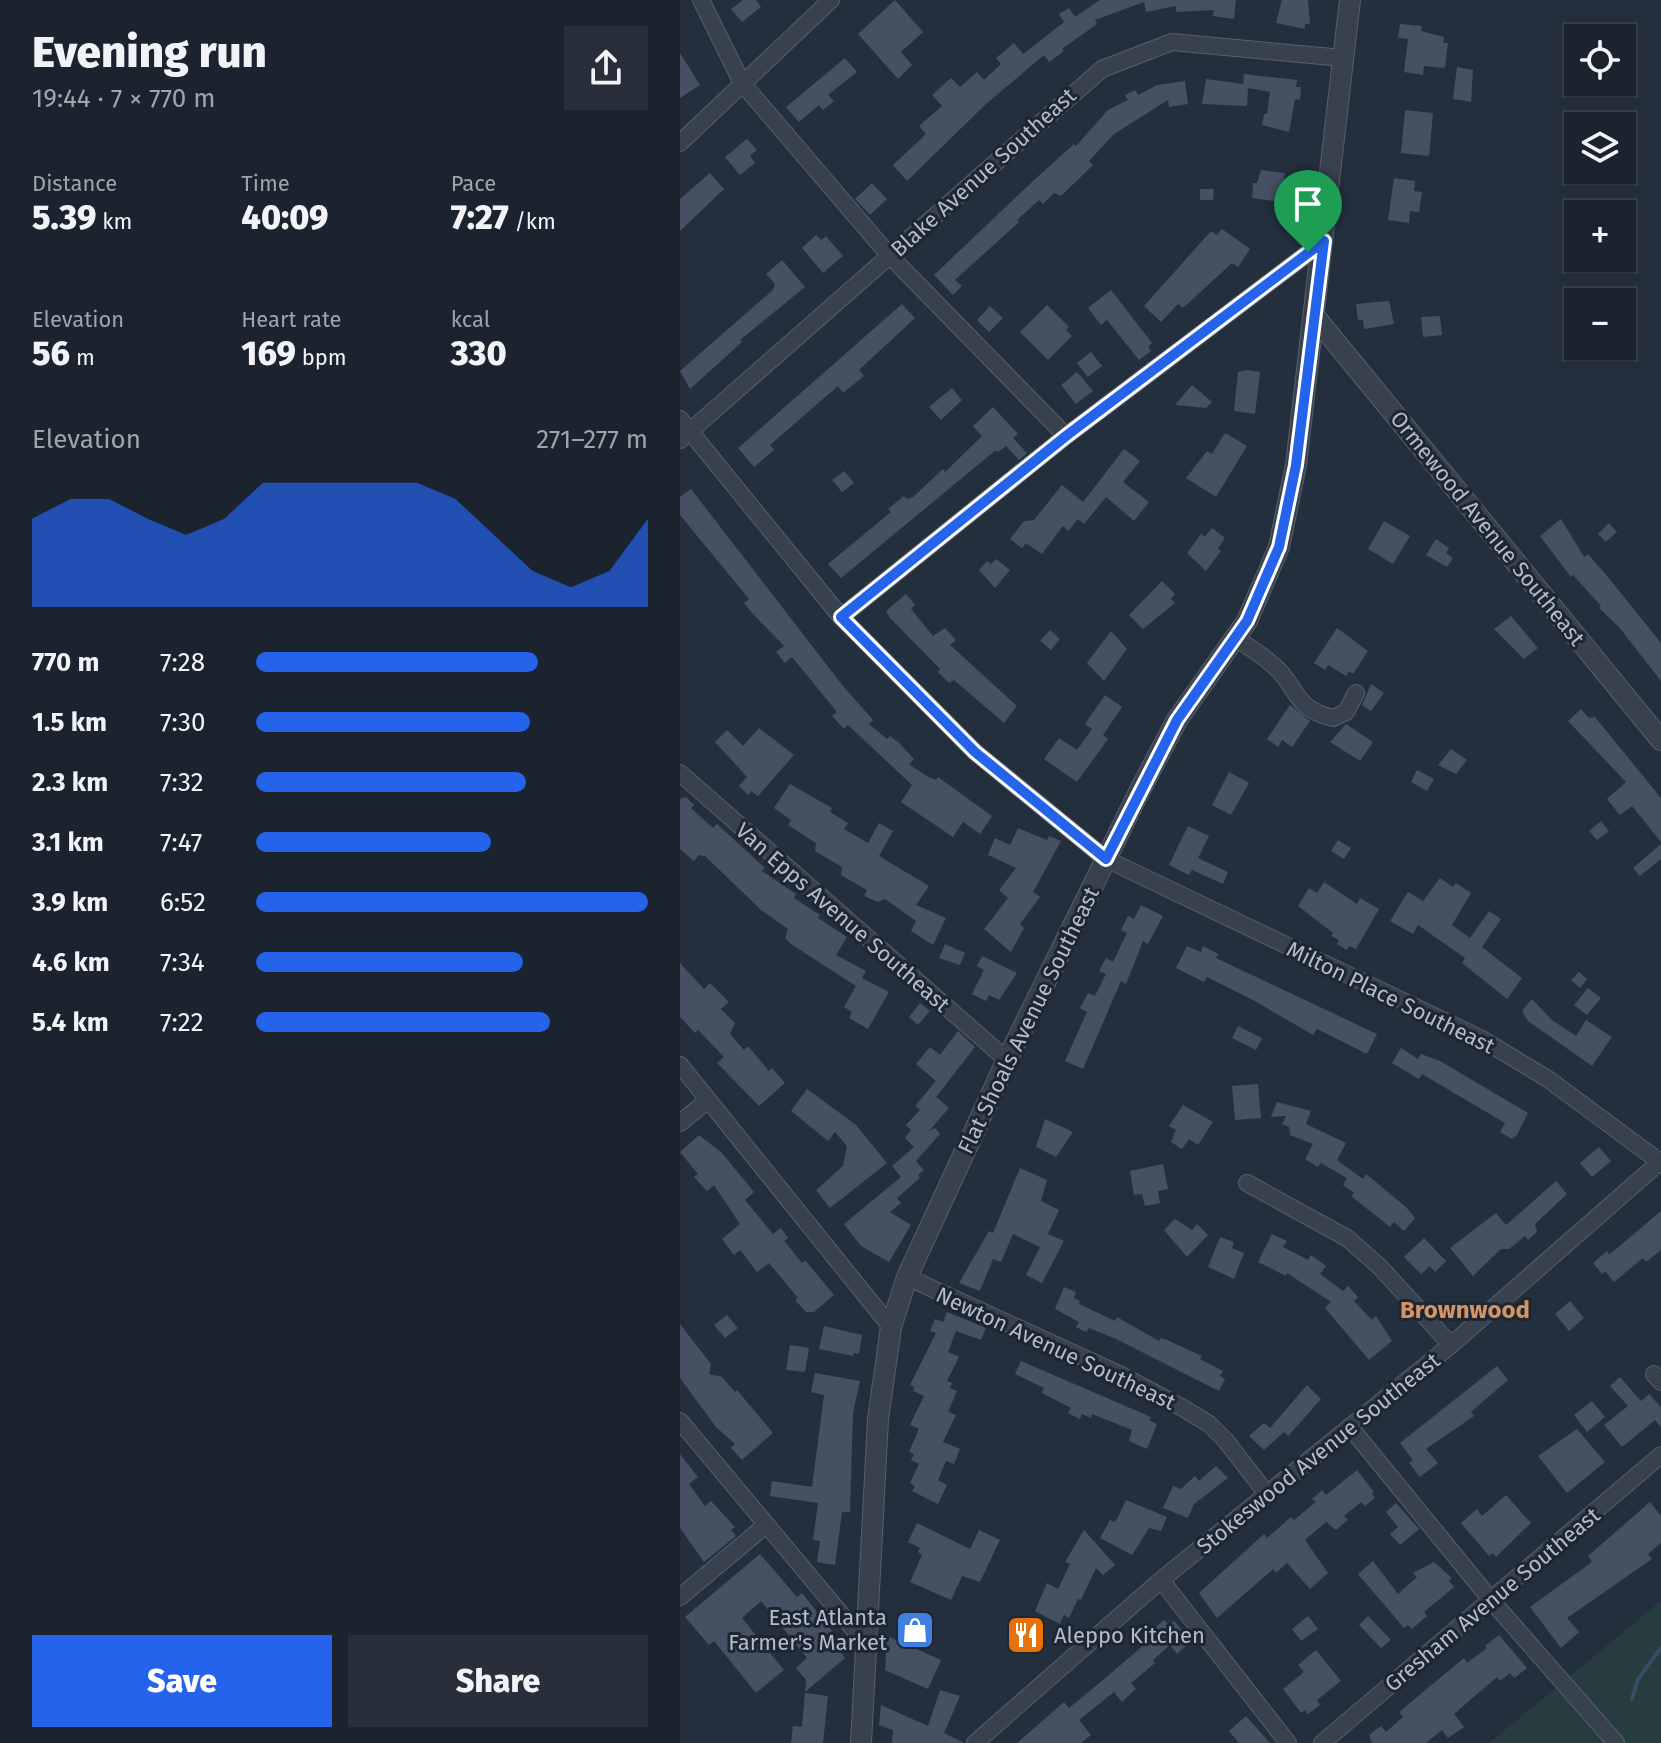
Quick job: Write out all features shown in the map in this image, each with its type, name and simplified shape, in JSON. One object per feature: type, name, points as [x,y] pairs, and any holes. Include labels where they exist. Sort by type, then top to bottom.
[{"type":"street","points":[[701,0],[742,83],[889,255],[1066,436]]},
{"type":"street","points":[[680,143],[831,0]]},
{"type":"street","name":"Flat Shoals Avenue Southeast","points":[[861,1743],[878,1419],[891,1327],[907,1277],[1007,1060],[1106,859],[1177,720],[1235,637],[1268,578],[1286,520],[1315,317],[1350,0]]},
{"type":"street","name":"Blake Avenue Southeast","points":[[683,431],[1102,69],[1134,54],[1172,42],[1343,58]]},
{"type":"street","points":[[841,617],[1066,436],[1324,241]]},
{"type":"street","name":"Ormewood Avenue Southeast","points":[[1315,317],[1661,740]]},
{"type":"street","name":"Milton Place Southeast","points":[[683,431],[841,617],[975,752],[1106,859],[1480,1038],[1548,1079],[1660,1161]]},
{"type":"street","points":[[1235,637],[1282,674],[1293,693],[1312,712],[1333,718],[1346,712],[1356,693]]},
{"type":"street","name":"Van Epps Avenue Southeast","points":[[680,773],[1007,1060]]},
{"type":"street","points":[[680,1065],[891,1327]]},
{"type":"street","points":[[680,1123],[708,1100]]},
{"type":"street","name":"Stokeswood Avenue Southeast","points":[[975,1743],[1161,1580],[1451,1345],[1660,1161]]},
{"type":"street","points":[[1247,1183],[1347,1238],[1380,1267],[1451,1345]]},
{"type":"street","name":"Newton Avenue Southeast","points":[[907,1277],[1121,1375],[1183,1408],[1209,1424],[1226,1441],[1267,1494]]},
{"type":"street","points":[[680,1421],[866,1644]]},
{"type":"street","points":[[1350,1427],[1491,1600],[1616,1743]]},
{"type":"street","name":"Gresham Avenue Southeast","points":[[1322,1743],[1661,1455]]},
{"type":"street","points":[[680,1597],[766,1525]]},
{"type":"street","points":[[1161,1580],[1288,1743]]},
{"type":"green space","points":[[1661,1601],[1661,1743],[1489,1743]]},
{"type":"building","points":[[743,0],[756,0],[761,7],[742,22],[731,9]]},
{"type":"building","points":[[895,0],[923,32],[901,52],[912,65],[898,79],[858,34]]},
{"type":"building","points":[[1100,0],[1236,0],[1234,19],[1213,16],[1214,10],[1176,12],[1176,6],[1146,12],[1144,2],[1095,20],[1097,24],[1062,49],[1064,51],[1049,62],[1044,55],[986,104],[907,181],[893,165],[926,134],[919,126],[942,106],[932,95],[951,78],[960,87],[977,72],[984,80],[1001,64],[996,58],[1014,43],[1023,54],[1064,22],[1059,14],[1069,8],[1075,17]]},
{"type":"building","points":[[1282,0],[1308,0],[1310,24],[1305,24],[1305,29],[1276,23]]},
{"type":"building","points":[[1400,24],[1422,26],[1421,31],[1444,37],[1443,43],[1448,43],[1445,68],[1424,66],[1423,75],[1404,72],[1408,39],[1398,38]]},
{"type":"building","points":[[680,53],[700,85],[680,98]]},
{"type":"building","points":[[845,58],[857,72],[828,95],[834,101],[823,110],[819,105],[799,122],[786,107]]},
{"type":"building","points":[[1457,67],[1473,70],[1471,102],[1453,99]]},
{"type":"building","points":[[1244,74],[1297,80],[1296,87],[1301,87],[1300,100],[1295,99],[1289,132],[1262,125],[1270,92],[1248,88],[1247,106],[1202,104],[1206,79],[1243,84]]},
{"type":"building","points":[[1185,81],[1188,104],[1169,107],[1168,100],[1114,134],[1089,161],[1093,165],[1061,196],[1054,193],[1043,204],[1039,200],[955,280],[962,286],[953,295],[934,275],[1033,181],[1074,144],[1076,146],[1108,110],[1128,100],[1125,95],[1135,90],[1138,95],[1157,85]]},
{"type":"building","points":[[1405,110],[1433,113],[1429,156],[1401,153]]},
{"type":"building","points":[[747,139],[757,150],[750,156],[755,163],[740,175],[725,157]]},
{"type":"building","points":[[1261,170],[1285,173],[1281,202],[1252,198],[1253,183],[1257,183]]},
{"type":"building","points":[[710,173],[724,189],[680,231],[680,199]]},
{"type":"building","points":[[1394,178],[1415,181],[1414,191],[1422,192],[1419,212],[1410,211],[1409,223],[1388,220]]},
{"type":"building","points":[[872,183],[887,199],[870,215],[855,199]]},
{"type":"building","points":[[1200,189],[1214,189],[1213,200],[1200,200]]},
{"type":"building","points":[[1222,229],[1250,249],[1238,267],[1232,263],[1183,308],[1178,304],[1161,322],[1144,306],[1211,231],[1217,235]]},
{"type":"building","points":[[816,235],[821,240],[826,236],[843,256],[823,273],[802,248]]},
{"type":"building","points":[[782,260],[805,287],[740,340],[742,342],[690,389],[680,371],[773,290],[775,284],[766,274]]},
{"type":"building","points":[[1111,290],[1152,343],[1148,347],[1151,351],[1139,360],[1107,320],[1101,325],[1088,308]]},
{"type":"building","points":[[1389,301],[1394,324],[1364,329],[1363,320],[1358,320],[1356,304]]},
{"type":"building","points":[[902,304],[915,318],[859,370],[864,376],[843,393],[838,386],[770,445],[774,450],[754,467],[738,448]]},
{"type":"building","points":[[1047,305],[1069,327],[1066,330],[1072,336],[1048,360],[1020,332]]},
{"type":"building","points":[[990,306],[1003,318],[989,332],[977,320]]},
{"type":"building","points":[[1440,316],[1442,335],[1423,337],[1421,317]]},
{"type":"building","points":[[1091,352],[1102,366],[1088,377],[1077,363]]},
{"type":"building","points":[[1077,372],[1093,391],[1076,404],[1061,385]]},
{"type":"building","points":[[1238,372],[1260,372],[1255,414],[1234,411]]},
{"type":"building","points":[[1192,385],[1212,402],[1206,408],[1175,405]]},
{"type":"building","points":[[952,388],[962,400],[941,420],[929,407]]},
{"type":"building","points":[[993,407],[1018,434],[1013,438],[1027,453],[1019,460],[1006,446],[998,452],[996,450],[841,578],[828,564],[891,512],[888,509],[904,496],[907,499],[913,497],[943,469],[945,472],[982,436],[973,426]]},
{"type":"building","points":[[1225,433],[1247,446],[1216,497],[1186,478],[1207,451],[1212,454]]},
{"type":"building","points":[[1124,449],[1140,461],[1123,482],[1149,502],[1134,521],[1106,497],[1084,524],[1078,519],[1068,531],[1063,526],[1042,554],[1026,543],[1022,548],[1010,539],[1024,521],[1034,520],[1062,485],[1083,502]]},
{"type":"building","points":[[844,471],[854,483],[842,492],[832,480]]},
{"type":"building","points":[[691,489],[843,686],[873,720],[869,724],[887,739],[890,736],[899,743],[914,759],[909,764],[928,777],[936,780],[938,777],[992,816],[980,834],[963,822],[953,837],[901,802],[912,785],[848,725],[844,729],[832,716],[837,712],[792,657],[785,663],[776,652],[784,646],[744,603],[749,599],[680,515],[680,497]]},
{"type":"building","points":[[1561,519],[1584,557],[1588,554],[1661,643],[1661,681],[1619,627],[1599,608],[1601,606],[1573,575],[1571,577],[1540,536]]},
{"type":"building","points":[[1384,521],[1410,536],[1393,564],[1368,549]]},
{"type":"building","points":[[1609,523],[1617,532],[1606,542],[1598,534]]},
{"type":"building","points":[[1212,528],[1225,538],[1218,548],[1221,551],[1206,571],[1187,553],[1201,534],[1205,537]]},
{"type":"building","points":[[1436,539],[1449,548],[1446,553],[1453,558],[1447,567],[1426,555]]},
{"type":"building","points":[[996,559],[1010,570],[995,588],[979,570],[987,561],[991,564]]},
{"type":"building","points":[[1162,581],[1175,594],[1171,599],[1175,603],[1143,629],[1129,615]]},
{"type":"building","points":[[906,594],[915,605],[911,609],[933,636],[945,628],[956,640],[950,645],[1017,706],[1004,723],[954,680],[949,683],[938,672],[940,669],[890,618],[886,611]]},
{"type":"building","points":[[1511,616],[1538,648],[1524,659],[1494,629]]},
{"type":"building","points":[[1337,628],[1368,651],[1353,674],[1349,671],[1346,676],[1328,665],[1325,670],[1314,663]]},
{"type":"building","points":[[1050,630],[1060,639],[1051,650],[1040,641]]},
{"type":"building","points":[[1111,631],[1127,649],[1104,681],[1087,663]]},
{"type":"building","points":[[1371,684],[1384,693],[1371,711],[1362,705]]},
{"type":"building","points":[[1105,695],[1122,707],[1103,735],[1108,739],[1077,782],[1044,759],[1059,738],[1077,750],[1092,729],[1085,724]]},
{"type":"building","points":[[1290,705],[1310,721],[1292,747],[1282,740],[1278,747],[1267,739]]},
{"type":"building","points":[[1581,709],[1589,718],[1595,717],[1661,798],[1661,842],[1632,806],[1620,815],[1607,799],[1626,782],[1568,721]]},
{"type":"building","points":[[1346,724],[1373,742],[1360,761],[1330,742]]},
{"type":"building","points":[[759,728],[794,755],[758,796],[751,791],[748,795],[739,786],[747,777],[715,742],[727,730],[743,746]]},
{"type":"building","points":[[1451,749],[1467,760],[1456,774],[1438,765]]},
{"type":"building","points":[[1417,770],[1434,779],[1427,791],[1411,782]]},
{"type":"building","points":[[1229,772],[1249,783],[1231,815],[1212,805]]},
{"type":"building","points":[[790,784],[832,808],[830,812],[848,823],[844,829],[868,843],[879,823],[893,831],[879,856],[929,886],[916,905],[946,918],[933,945],[911,931],[916,921],[885,899],[878,902],[864,896],[867,890],[841,875],[842,867],[815,851],[816,843],[788,825],[791,820],[774,808]]},
{"type":"building","points":[[686,797],[694,805],[691,808],[713,828],[717,824],[765,868],[762,871],[796,894],[794,898],[820,915],[818,918],[847,937],[836,955],[866,971],[862,978],[889,992],[868,1029],[849,1018],[852,1012],[844,1007],[856,986],[791,944],[785,938],[788,929],[761,910],[705,856],[699,855],[694,861],[680,849],[680,799]]},
{"type":"building","points":[[1601,821],[1609,831],[1597,840],[1589,831]]},
{"type":"building","points":[[1188,826],[1209,836],[1198,858],[1228,872],[1223,884],[1192,870],[1189,875],[1169,865]]},
{"type":"building","points":[[1018,828],[1047,840],[1049,836],[1061,841],[1033,892],[1040,897],[1020,924],[1024,928],[1011,952],[984,929],[1008,898],[999,890],[1016,868],[988,855],[995,838],[1010,845]]},
{"type":"building","points":[[1338,840],[1351,848],[1344,859],[1331,851]]},
{"type":"building","points":[[1661,844],[1661,859],[1640,876],[1633,868]]},
{"type":"building","points":[[1440,878],[1453,887],[1456,883],[1471,893],[1452,925],[1470,938],[1489,911],[1501,919],[1482,947],[1522,978],[1507,999],[1462,963],[1465,958],[1418,925],[1413,934],[1390,921],[1408,892],[1423,901]]},
{"type":"building","points":[[1324,882],[1357,904],[1360,898],[1379,909],[1356,949],[1349,946],[1347,950],[1337,944],[1339,940],[1331,936],[1333,933],[1298,906],[1309,888],[1317,893]]},
{"type":"building","points":[[1141,905],[1163,916],[1148,944],[1143,941],[1126,984],[1121,981],[1083,1069],[1065,1061],[1087,1012],[1080,1008],[1088,993],[1095,996],[1106,974],[1099,971],[1106,958],[1113,962],[1127,933],[1121,930],[1128,916],[1134,919]]},
{"type":"building","points":[[945,944],[965,953],[960,965],[939,958]]},
{"type":"building","points":[[1187,946],[1201,952],[1203,946],[1218,954],[1216,958],[1377,1034],[1367,1054],[1317,1029],[1313,1035],[1207,977],[1204,982],[1176,968]]},
{"type":"building","points":[[982,956],[1017,973],[999,1000],[989,995],[986,1001],[972,994],[984,970],[977,966]]},
{"type":"building","points":[[680,963],[704,989],[710,983],[729,1002],[721,1009],[735,1023],[730,1034],[744,1050],[748,1046],[769,1071],[772,1068],[785,1083],[759,1106],[717,1063],[724,1057],[698,1030],[695,1033],[680,1017]]},
{"type":"building","points":[[1579,972],[1587,979],[1580,988],[1571,980]]},
{"type":"building","points":[[1588,988],[1601,998],[1587,1015],[1574,1005]]},
{"type":"building","points":[[1532,999],[1552,1020],[1576,1036],[1586,1020],[1612,1037],[1592,1066],[1528,1021],[1522,1011]]},
{"type":"building","points":[[920,1003],[930,1011],[918,1025],[909,1017]]},
{"type":"building","points":[[1238,1026],[1262,1038],[1256,1050],[1232,1038]]},
{"type":"building","points":[[958,1031],[975,1047],[936,1097],[949,1108],[929,1131],[935,1128],[940,1134],[916,1161],[924,1170],[918,1175],[920,1178],[897,1198],[901,1203],[890,1212],[911,1225],[889,1262],[861,1246],[844,1224],[901,1177],[892,1166],[914,1147],[905,1138],[911,1130],[906,1125],[920,1110],[915,1106],[936,1081],[916,1064],[930,1047],[940,1055]]},
{"type":"building","points":[[1401,1048],[1418,1059],[1421,1054],[1440,1061],[1528,1113],[1517,1135],[1512,1139],[1500,1132],[1505,1123],[1422,1074],[1419,1079],[1392,1063]]},
{"type":"building","points":[[1258,1084],[1261,1118],[1235,1120],[1232,1086]]},
{"type":"building","points":[[807,1089],[856,1125],[887,1163],[830,1208],[816,1190],[843,1166],[847,1146],[835,1132],[828,1141],[791,1111]]},
{"type":"building","points":[[1277,1102],[1311,1111],[1306,1124],[1346,1143],[1337,1160],[1363,1179],[1366,1174],[1406,1207],[1415,1218],[1404,1231],[1394,1222],[1390,1227],[1351,1196],[1354,1193],[1343,1185],[1347,1178],[1321,1163],[1318,1167],[1305,1159],[1313,1144],[1290,1135],[1289,1127],[1282,1124],[1286,1116],[1271,1117]]},
{"type":"building","points":[[1183,1105],[1213,1122],[1198,1145],[1189,1139],[1182,1149],[1171,1142],[1176,1130],[1169,1126]]},
{"type":"building","points":[[1045,1119],[1073,1132],[1056,1157],[1036,1147]]},
{"type":"building","points":[[699,1135],[722,1153],[754,1192],[745,1200],[773,1234],[781,1228],[788,1238],[784,1241],[802,1263],[805,1260],[834,1295],[814,1312],[806,1312],[769,1263],[757,1272],[740,1250],[734,1255],[722,1239],[740,1224],[714,1185],[707,1191],[694,1177],[698,1174],[680,1152]]},
{"type":"building","points":[[1599,1147],[1611,1161],[1592,1177],[1580,1163]]},
{"type":"building","points":[[1163,1164],[1168,1189],[1158,1191],[1160,1203],[1145,1206],[1142,1194],[1134,1195],[1130,1171]]},
{"type":"building","points":[[1020,1168],[1047,1180],[1041,1201],[1059,1210],[1048,1234],[1064,1241],[1042,1283],[1026,1275],[1040,1247],[1013,1234],[1001,1262],[993,1259],[980,1291],[959,1283],[989,1231],[993,1233]]},
{"type":"building","points":[[1556,1181],[1567,1194],[1535,1224],[1537,1232],[1528,1240],[1525,1236],[1509,1249],[1501,1249],[1473,1276],[1450,1248],[1496,1213],[1506,1225]]},
{"type":"building","points":[[1661,1211],[1661,1250],[1646,1262],[1643,1258],[1614,1282],[1605,1271],[1602,1274],[1593,1263],[1607,1251],[1609,1255]]},
{"type":"building","points":[[1175,1219],[1192,1230],[1197,1224],[1208,1235],[1187,1257],[1164,1230]]},
{"type":"building","points":[[1272,1234],[1287,1241],[1283,1247],[1308,1260],[1311,1255],[1326,1266],[1320,1274],[1343,1291],[1348,1286],[1358,1297],[1354,1301],[1372,1320],[1376,1316],[1392,1341],[1369,1360],[1325,1308],[1331,1302],[1287,1273],[1286,1276],[1258,1262]]},
{"type":"building","points":[[1220,1237],[1234,1242],[1232,1248],[1244,1253],[1234,1279],[1208,1267]]},
{"type":"building","points":[[1424,1238],[1446,1261],[1435,1272],[1430,1266],[1421,1274],[1404,1257]]},
{"type":"building","points":[[1064,1287],[1076,1292],[1074,1298],[1080,1301],[1079,1304],[1115,1321],[1117,1317],[1159,1341],[1161,1338],[1167,1340],[1202,1356],[1200,1359],[1223,1371],[1220,1376],[1225,1379],[1219,1391],[1116,1339],[1089,1328],[1086,1332],[1076,1327],[1079,1322],[1055,1309]]},
{"type":"building","points":[[1570,1301],[1584,1318],[1569,1331],[1555,1314]]},
{"type":"building","points":[[947,1312],[986,1328],[981,1340],[956,1331],[948,1352],[959,1357],[947,1381],[952,1383],[950,1388],[957,1391],[948,1412],[956,1415],[943,1442],[960,1449],[954,1464],[946,1461],[938,1480],[947,1485],[938,1504],[912,1491],[915,1486],[910,1483],[919,1464],[911,1460],[914,1454],[909,1452],[919,1429],[910,1425],[924,1396],[913,1391],[914,1387],[910,1385],[936,1333],[930,1331],[935,1319],[943,1322]]},
{"type":"building","points":[[727,1315],[738,1328],[725,1338],[714,1325]]},
{"type":"building","points":[[680,1324],[711,1364],[709,1374],[722,1377],[735,1392],[737,1390],[773,1433],[742,1460],[731,1448],[735,1444],[716,1427],[680,1378]]},
{"type":"building","points":[[824,1326],[862,1335],[859,1354],[854,1353],[853,1356],[819,1349]]},
{"type":"building","points":[[790,1345],[809,1348],[805,1372],[786,1370]]},
{"type":"building","points":[[1021,1361],[1151,1417],[1149,1420],[1157,1424],[1147,1449],[1129,1441],[1132,1430],[1092,1414],[1091,1418],[1082,1414],[1080,1419],[1068,1413],[1071,1408],[1042,1393],[1044,1388],[1015,1374]]},
{"type":"building","points":[[1497,1366],[1508,1380],[1471,1412],[1474,1416],[1426,1449],[1438,1463],[1420,1477],[1409,1463],[1413,1460],[1400,1443]]},
{"type":"building","points":[[815,1373],[860,1381],[853,1413],[850,1512],[842,1512],[835,1565],[817,1562],[820,1541],[813,1540],[818,1503],[770,1496],[772,1481],[812,1487],[824,1395],[811,1392]]},
{"type":"building","points":[[1620,1377],[1641,1401],[1649,1394],[1661,1407],[1661,1427],[1655,1420],[1622,1447],[1604,1425],[1628,1406],[1610,1386]]},
{"type":"building","points":[[1307,1385],[1321,1399],[1288,1436],[1284,1432],[1264,1450],[1249,1436],[1264,1423],[1270,1428]]},
{"type":"building","points":[[1592,1401],[1605,1417],[1587,1432],[1574,1415]]},
{"type":"building","points":[[1577,1429],[1605,1462],[1567,1493],[1538,1456]]},
{"type":"building","points":[[680,1454],[698,1477],[689,1484],[705,1506],[711,1501],[735,1527],[731,1530],[736,1536],[704,1562],[680,1528]]},
{"type":"building","points":[[1216,1466],[1228,1478],[1194,1504],[1188,1518],[1163,1508],[1173,1486],[1181,1489],[1195,1476],[1199,1481]]},
{"type":"building","points":[[1357,1470],[1374,1492],[1375,1498],[1365,1506],[1361,1502],[1344,1516],[1348,1520],[1336,1530],[1326,1522],[1305,1540],[1328,1573],[1310,1589],[1287,1563],[1276,1573],[1273,1569],[1217,1618],[1199,1593],[1264,1534],[1267,1538],[1291,1517],[1294,1520],[1316,1502],[1312,1499],[1322,1490],[1326,1495]]},
{"type":"building","points":[[1506,1495],[1531,1523],[1496,1557],[1493,1553],[1489,1556],[1461,1523],[1477,1509],[1482,1516]]},
{"type":"building","points":[[1126,1500],[1167,1517],[1161,1531],[1149,1528],[1132,1555],[1100,1538],[1110,1520],[1114,1522],[1117,1519]]},
{"type":"building","points":[[1650,1502],[1661,1516],[1661,1543],[1648,1554],[1652,1559],[1567,1618],[1579,1632],[1561,1648],[1530,1607],[1592,1562],[1588,1556]]},
{"type":"building","points":[[1396,1503],[1419,1529],[1400,1545],[1390,1534],[1398,1527],[1386,1512]]},
{"type":"building","points":[[917,1523],[970,1549],[979,1530],[1000,1540],[980,1582],[962,1576],[951,1600],[910,1582],[922,1555],[918,1552],[920,1548],[908,1542]]},
{"type":"building","points":[[1084,1530],[1115,1565],[1103,1575],[1096,1568],[1081,1600],[1078,1599],[1069,1618],[1064,1615],[1060,1624],[1035,1611],[1047,1583],[1058,1589],[1070,1564],[1065,1562]]},
{"type":"building","points":[[760,1554],[797,1597],[802,1593],[832,1631],[827,1636],[845,1658],[805,1692],[806,1680],[796,1668],[807,1658],[761,1601],[742,1618],[784,1670],[756,1693],[714,1641],[709,1645],[685,1617]]},
{"type":"building","points":[[1373,1561],[1398,1594],[1417,1577],[1413,1573],[1434,1562],[1452,1578],[1449,1581],[1454,1587],[1424,1612],[1427,1616],[1412,1629],[1408,1625],[1404,1628],[1358,1574]]},
{"type":"building","points":[[1308,1616],[1318,1629],[1301,1641],[1292,1629]]},
{"type":"building","points":[[1368,1616],[1391,1640],[1381,1648],[1359,1625]]},
{"type":"building","points":[[1164,1620],[1169,1625],[1174,1621],[1191,1641],[1177,1654],[1170,1645],[1153,1660],[1155,1663],[1131,1683],[1136,1689],[1122,1702],[1114,1692],[1079,1720],[1091,1735],[1081,1743],[1017,1743],[1064,1702],[1069,1708],[1103,1680],[1159,1632],[1155,1628]]},
{"type":"building","points":[[1499,1635],[1527,1668],[1514,1678],[1510,1673],[1500,1681],[1497,1677],[1454,1714],[1464,1727],[1448,1738],[1442,1730],[1426,1743],[1372,1743],[1369,1735],[1381,1726],[1386,1732],[1403,1717],[1399,1712],[1464,1658],[1467,1663]]},
{"type":"building","points":[[887,1636],[941,1660],[928,1689],[885,1670]]},
{"type":"building","points":[[1316,1650],[1341,1681],[1317,1700],[1320,1705],[1308,1714],[1305,1710],[1301,1713],[1283,1689],[1304,1672],[1298,1665]]},
{"type":"building","points":[[940,1690],[960,1696],[944,1733],[964,1743],[892,1743],[893,1730],[879,1725],[881,1705],[928,1726]]},
{"type":"building","points":[[805,1693],[828,1696],[823,1743],[791,1743],[793,1726],[802,1727]]},
{"type":"building","points":[[1246,1716],[1270,1743],[1239,1743],[1229,1731]]},
{"type":"waterway","points":[[1632,1699],[1638,1679],[1661,1648]]},
{"type":"place","name":"East Atlanta Farmer's Market","points":[[915,1630]]},
{"type":"place","name":"Aleppo Kitchen","points":[[1026,1635]]},
{"type":"district","name":"Brownwood","points":[[1465,1310]]},
{"type":"route","points":[[1324,241],[1296,465],[1279,547],[1247,621],[1177,720],[1106,859],[975,752],[841,617],[1066,436],[1308,252],[1324,241]]}]
